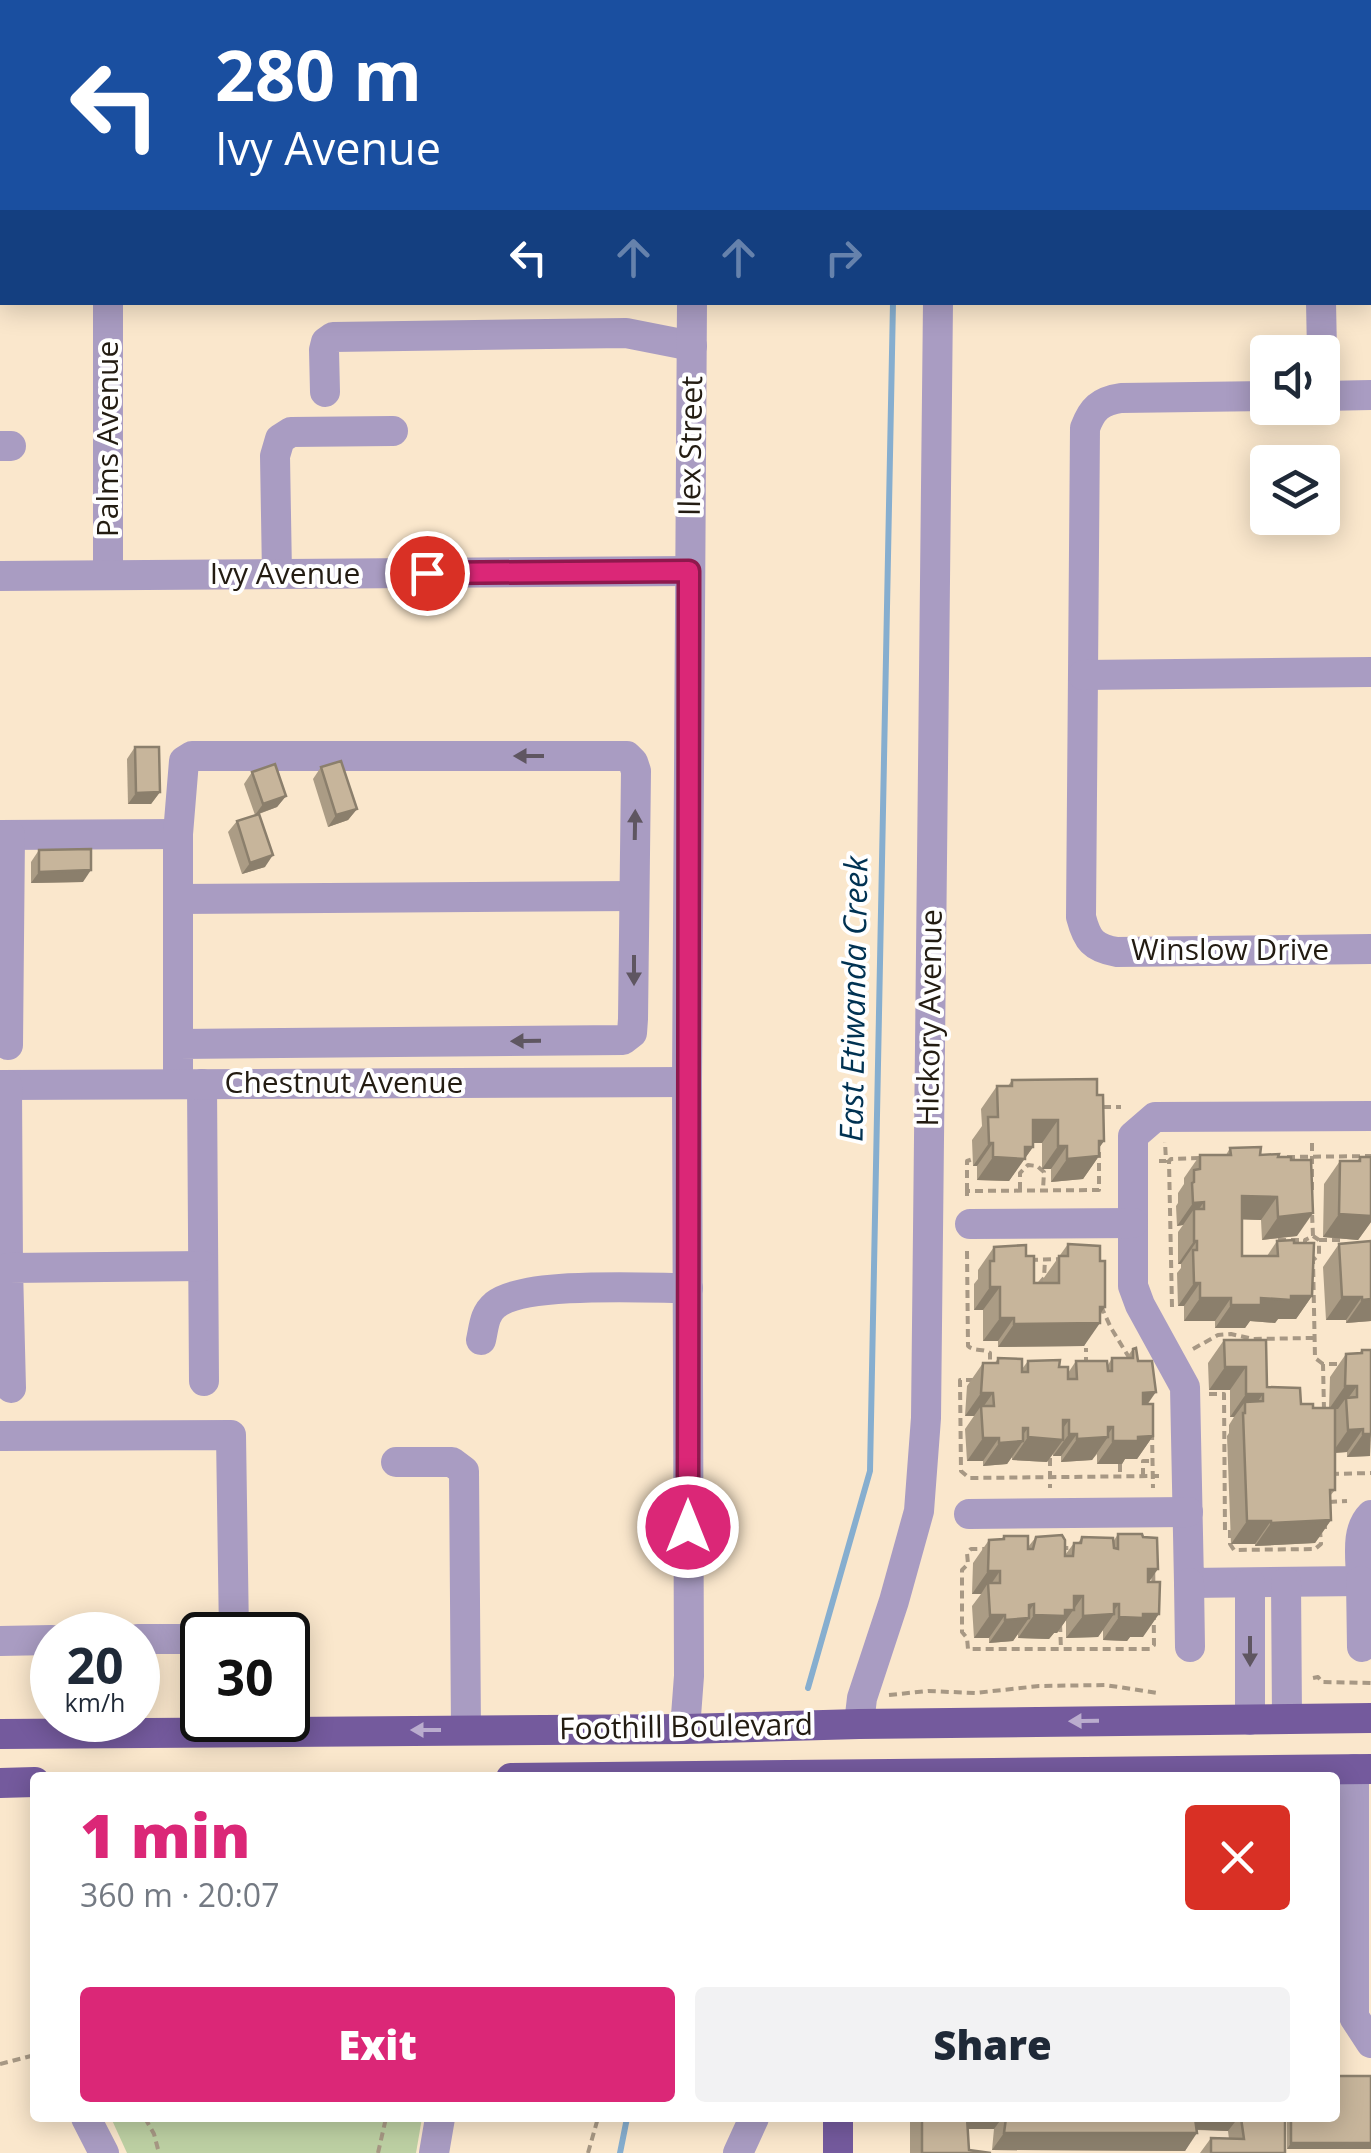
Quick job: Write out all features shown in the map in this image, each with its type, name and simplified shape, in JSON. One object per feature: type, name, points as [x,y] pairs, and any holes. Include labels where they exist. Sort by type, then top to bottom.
[{"type":"main road","name":"Foothill Boulevard","points":[[0,1734],[1371,1718]]},
{"type":"main road","points":[[840,1772],[849,1724]]},
{"type":"main road","name":"Foothill Boulevard","points":[[1138,1772],[1362,1769]]},
{"type":"main road","points":[[0,1783],[30,1782]]},
{"type":"main road","points":[[838,2122],[838,2153]]},
{"type":"street","name":"Palms Avenue","points":[[108,305],[108,575]]},
{"type":"street","name":"Ilex Street","points":[[685,1729],[692,305]]},
{"type":"street","name":"Hickory Avenue","points":[[849,1724],[862,1698],[894,1601],[919,1511],[926,1418],[938,305]]},
{"type":"street","points":[[1321,305],[1322,335]]},
{"type":"street","points":[[326,392],[324,350],[333,337],[626,333],[692,346]]},
{"type":"street","points":[[1340,396],[1371,395]]},
{"type":"street","points":[[1250,396],[1108,399],[1089,416],[1085,428],[1083,675],[1371,672]]},
{"type":"street","points":[[277,574],[275,456],[280,438],[291,432],[393,431]]},
{"type":"street","name":"Ivy Avenue","points":[[0,576],[689,571]]},
{"type":"street","name":"Winslow Drive","points":[[1083,675],[1081,917],[1091,942],[1102,950],[1117,952],[1371,949]]},
{"type":"street","points":[[179,1044],[623,1040],[632,1033],[634,1018],[633,762],[627,756],[192,756],[184,761],[178,834],[179,1044],[190,1084],[203,1266],[204,1381]]},
{"type":"street","points":[[8,1046],[5,835],[178,834]]},
{"type":"street","points":[[178,898],[634,896]]},
{"type":"street","name":"Chestnut Avenue","points":[[3,1085],[687,1082]]},
{"type":"street","points":[[3,1085],[11,1388]]},
{"type":"street","points":[[1190,1647],[1185,1387],[1133,1286],[1133,1136],[1155,1117],[1371,1116]]},
{"type":"street","points":[[968,1225],[1133,1223]]},
{"type":"street","points":[[8,1268],[203,1266]]},
{"type":"street","points":[[482,1340],[486,1314],[507,1297],[553,1289],[688,1288]]},
{"type":"street","points":[[0,1436],[231,1435],[234,1612]]},
{"type":"street","points":[[396,1462],[452,1462],[464,1471],[466,1730]]},
{"type":"street","points":[[1359,1508],[1366,1518],[1360,1532],[1362,1647]]},
{"type":"street","points":[[969,1514],[1188,1512]]},
{"type":"street","points":[[1189,1583],[1361,1581]]},
{"type":"street","points":[[1287,1719],[1286,1660],[1294,1582]]},
{"type":"street","points":[[1250,1583],[1250,1720]]},
{"type":"street","points":[[0,1640],[30,1640]]},
{"type":"street","points":[[1362,1769],[1344,2018],[1371,2044]]},
{"type":"street","points":[[88,2122],[104,2153]]},
{"type":"street","points":[[434,2153],[439,2122]]},
{"type":"street","points":[[738,2153],[752,2122]]},
{"type":"path","points":[[1098,1101],[1098,1107],[1121,1107]]},
{"type":"path","points":[[1312,1136],[1313,1236]]},
{"type":"path","points":[[1165,1137],[1172,1314]]},
{"type":"path","points":[[967,1191],[1100,1190],[1099,1140]]},
{"type":"path","points":[[1276,1157],[1371,1156]]},
{"type":"path","points":[[1148,1161],[1206,1158]]},
{"type":"path","points":[[972,1159],[967,1161],[971,1294],[968,1346],[990,1353],[988,1377],[960,1380],[962,1472],[970,1478],[1163,1476]]},
{"type":"path","points":[[1020,1190],[1020,1173],[1028,1166],[1037,1166],[1044,1172],[1044,1190]]},
{"type":"path","points":[[1278,1240],[1305,1240],[1313,1236]]},
{"type":"path","points":[[1313,1236],[1319,1240],[1340,1240]]},
{"type":"path","points":[[1305,1240],[1305,1254],[1313,1260]]},
{"type":"path","points":[[1319,1240],[1319,1255]]},
{"type":"path","points":[[1313,1260],[1319,1255],[1332,1255]]},
{"type":"path","points":[[1022,1260],[1063,1259]]},
{"type":"path","points":[[1027,1284],[1037,1285],[1044,1278],[1045,1260]]},
{"type":"path","points":[[1313,1260],[1314,1358],[1323,1364],[1355,1364]]},
{"type":"path","points":[[968,1261],[981,1261]]},
{"type":"path","points":[[1100,1303],[1110,1328],[1135,1368]]},
{"type":"path","points":[[1100,1328],[1110,1328]]},
{"type":"path","points":[[1187,1353],[1218,1335],[1313,1338]]},
{"type":"path","points":[[1086,1348],[1086,1375]]},
{"type":"path","points":[[1323,1364],[1324,1413]]},
{"type":"path","points":[[1202,1383],[1206,1394],[1224,1394],[1225,1532],[1230,1532],[1234,1550],[1315,1549],[1321,1544],[1320,1530],[1325,1530],[1324,1516]]},
{"type":"path","points":[[1224,1420],[1236,1420]]},
{"type":"path","points":[[1152,1429],[1154,1498]]},
{"type":"path","points":[[1050,1443],[1050,1477]]},
{"type":"path","points":[[1143,1476],[1143,1461],[1152,1460]]},
{"type":"path","points":[[1120,1464],[1120,1476]]},
{"type":"path","points":[[1324,1474],[1371,1473]]},
{"type":"path","points":[[1324,1502],[1359,1508]]},
{"type":"path","points":[[1153,1536],[1154,1548],[1154,1645],[1150,1648],[968,1649],[962,1632],[962,1570],[968,1564],[967,1552],[971,1549],[1154,1548]]},
{"type":"path","points":[[1060,1620],[1061,1649]]},
{"type":"path","points":[[1318,1677],[1331,1684],[1371,1683]]},
{"type":"path","points":[[887,1695],[1105,1685],[1167,1694]]},
{"type":"path","points":[[0,2064],[30,2056]]},
{"type":"path","points":[[146,2122],[159,2153]]},
{"type":"path","points":[[378,2153],[385,2122]]},
{"type":"path","points":[[588,2153],[597,2122]]},
{"type":"green space","points":[[113,2122],[421,2122],[416,2153],[127,2153]]},
{"type":"building","points":[[135,747],[159,747],[160,792],[136,793]]},
{"type":"building","points":[[341,761],[357,809],[336,815],[321,767]]},
{"type":"building","points":[[275,764],[286,796],[263,804],[252,772]]},
{"type":"building","points":[[259,814],[273,855],[250,863],[237,821]]},
{"type":"building","points":[[91,849],[91,870],[39,872],[39,850]]},
{"type":"building","points":[[1097,1079],[1097,1095],[1103,1095],[1104,1141],[1099,1141],[1099,1156],[1067,1159],[1067,1146],[1058,1146],[1058,1120],[1033,1120],[1033,1147],[1025,1147],[1025,1159],[993,1157],[988,1117],[998,1117],[997,1086],[1012,1086],[1012,1080]]},
{"type":"building","points":[[1261,1147],[1260,1155],[1311,1160],[1313,1213],[1278,1217],[1277,1197],[1242,1196],[1242,1256],[1278,1256],[1277,1241],[1314,1243],[1312,1296],[1291,1296],[1291,1300],[1261,1298],[1261,1305],[1231,1305],[1231,1298],[1200,1298],[1200,1283],[1194,1283],[1194,1209],[1204,1209],[1204,1202],[1193,1203],[1192,1183],[1194,1170],[1200,1169],[1200,1155],[1231,1155],[1230,1148]]},
{"type":"building","points":[[1360,1157],[1371,1157],[1371,1216],[1339,1214],[1340,1161],[1360,1161]]},
{"type":"building","points":[[1371,1241],[1371,1299],[1342,1297],[1339,1244]]},
{"type":"building","points":[[1068,1244],[1100,1246],[1100,1261],[1105,1261],[1105,1307],[1100,1307],[1100,1323],[1014,1324],[1014,1318],[1000,1318],[1000,1287],[990,1287],[994,1247],[1026,1245],[1026,1256],[1034,1256],[1034,1283],[1059,1283],[1059,1256],[1068,1256]]},
{"type":"building","points":[[1224,1340],[1266,1340],[1267,1387],[1300,1388],[1301,1404],[1335,1408],[1331,1520],[1247,1521],[1243,1413],[1245,1402],[1263,1401],[1263,1394],[1246,1394],[1246,1367],[1225,1367]]},
{"type":"building","points":[[1136,1348],[1138,1361],[1152,1361],[1156,1392],[1143,1393],[1143,1404],[1153,1404],[1153,1436],[1138,1437],[1138,1441],[1113,1441],[1113,1427],[1108,1427],[1108,1437],[1077,1439],[1077,1434],[1069,1434],[1069,1420],[1063,1420],[1063,1440],[1028,1437],[1028,1428],[1023,1428],[1023,1441],[999,1443],[999,1438],[983,1438],[981,1406],[994,1406],[993,1393],[981,1393],[983,1363],[998,1363],[998,1358],[1022,1359],[1022,1372],[1028,1372],[1028,1361],[1060,1360],[1059,1367],[1068,1367],[1068,1379],[1077,1379],[1076,1361],[1107,1361],[1108,1371],[1112,1371],[1112,1358],[1133,1358]]},
{"type":"building","points":[[1371,1350],[1371,1434],[1363,1434],[1363,1429],[1348,1430],[1346,1398],[1357,1397],[1357,1386],[1345,1386],[1346,1354]]},
{"type":"building","points":[[1118,1534],[1157,1538],[1158,1569],[1148,1569],[1148,1582],[1160,1582],[1159,1614],[1119,1617],[1119,1604],[1114,1604],[1114,1614],[1083,1616],[1083,1596],[1074,1596],[1074,1610],[1065,1610],[1065,1616],[1034,1615],[1034,1604],[1029,1605],[1029,1618],[1005,1620],[1005,1615],[990,1615],[988,1583],[1000,1583],[1000,1571],[988,1571],[989,1540],[1028,1536],[1028,1549],[1033,1549],[1036,1537],[1062,1535],[1065,1556],[1073,1556],[1074,1543],[1081,1543],[1082,1537],[1113,1538],[1114,1548],[1118,1549]]},
{"type":"building","points":[[1340,2076],[1371,2076],[1371,2143],[1291,2143],[1291,2122],[1340,2122]]},
{"type":"building","points":[[922,2122],[967,2122],[969,2150],[991,2153],[922,2153]]},
{"type":"building","points":[[1005,2122],[1196,2122],[1197,2133],[1004,2133]]},
{"type":"building","points":[[1242,2122],[1285,2122],[1285,2153],[1211,2153],[1211,2138],[1244,2139]]},
{"type":"waterway","name":"East Etiwanda Creek","points":[[808,1688],[870,1471],[893,305]]},
{"type":"waterway","name":"East Etiwanda Creek","points":[[620,2153],[626,2122]]},
{"type":"route","points":[[427,573],[689,571],[688,1527]]}]
